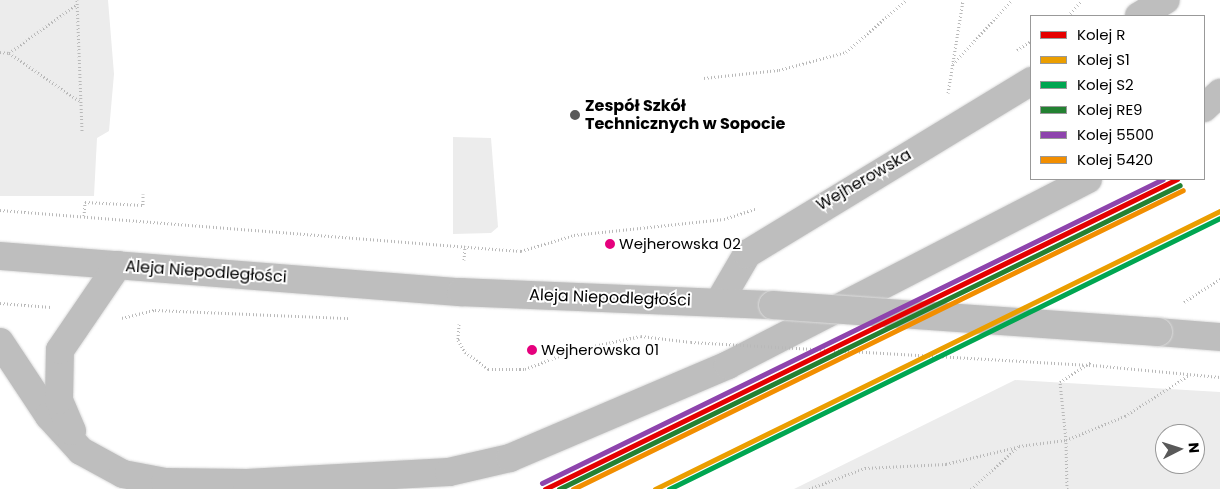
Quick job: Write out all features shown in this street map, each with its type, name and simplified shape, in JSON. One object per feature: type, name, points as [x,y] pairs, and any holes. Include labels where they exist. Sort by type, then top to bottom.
[{"type":"main road","points":[[1141,15],[1166,0]]},
{"type":"main road","name":"Wejherowska","points":[[719,302],[747,254],[1030,82]]},
{"type":"main road","points":[[1205,107],[1220,94]]},
{"type":"main road","points":[[0,342],[49,416],[81,450],[123,474],[165,482],[361,479],[478,468],[510,458],[728,365],[1086,180]]},
{"type":"main road","name":"Aleja Niepodległości","points":[[0,256],[489,294],[773,305],[1220,337]]},
{"type":"main road","points":[[81,450],[59,400],[57,377],[60,350],[73,325],[118,265]]},
{"type":"path","points":[[704,78],[779,70],[846,52],[906,0]]},
{"type":"path","points":[[948,94],[963,0]]},
{"type":"path","points":[[952,65],[1012,0]]},
{"type":"path","points":[[1069,15],[1082,0]]},
{"type":"path","points":[[9,53],[77,2]]},
{"type":"path","points":[[77,2],[82,132]]},
{"type":"path","points":[[0,52],[9,53],[81,102]]},
{"type":"path","points":[[84,216],[85,202],[143,206],[143,194]]},
{"type":"path","points":[[0,210],[509,250],[554,241],[741,215]]},
{"type":"path","points":[[0,303],[51,307],[73,325]]},
{"type":"path","points":[[113,322],[155,310],[353,318]]},
{"type":"path","points":[[458,340],[471,359],[488,369],[525,369],[575,350],[640,336],[692,342],[1103,366],[1220,377]]},
{"type":"path","points":[[808,489],[865,468],[946,464],[1019,446],[1066,440],[1125,416],[1189,375]]},
{"type":"path","points":[[1060,382],[1066,440],[1067,489]]},
{"type":"path","points":[[971,489],[1019,446]]},
{"type":"shaded area","points":[[0,0],[108,0],[114,74],[109,131],[97,138],[94,196],[0,196]]},
{"type":"shaded area","points":[[453,137],[491,138],[498,227],[491,233],[453,234]]},
{"type":"shaded area","points":[[1015,380],[1220,392],[1220,489],[794,489]]},
{"type":"rail line","name":"5500","points":[[542,483],[1161,180]]},
{"type":"rail line","name":"R","points":[[545,489],[1175,180]]},
{"type":"rail line","name":"RE9","points":[[559,489],[1180,185]]},
{"type":"rail line","name":"5420","points":[[573,489],[1183,190]]},
{"type":"rail line","name":"S1","points":[[655,489],[1220,211]]},
{"type":"rail line","name":"S2","points":[[669,489],[1220,218]]},
{"type":"place","name":"Zespół Szkół Technicznych w Sopocie","points":[[575,115]]},
{"type":"place","name":"Wejherowska 02","points":[[610,244]]},
{"type":"place","name":"Wejherowska 01","points":[[532,350]]}]
